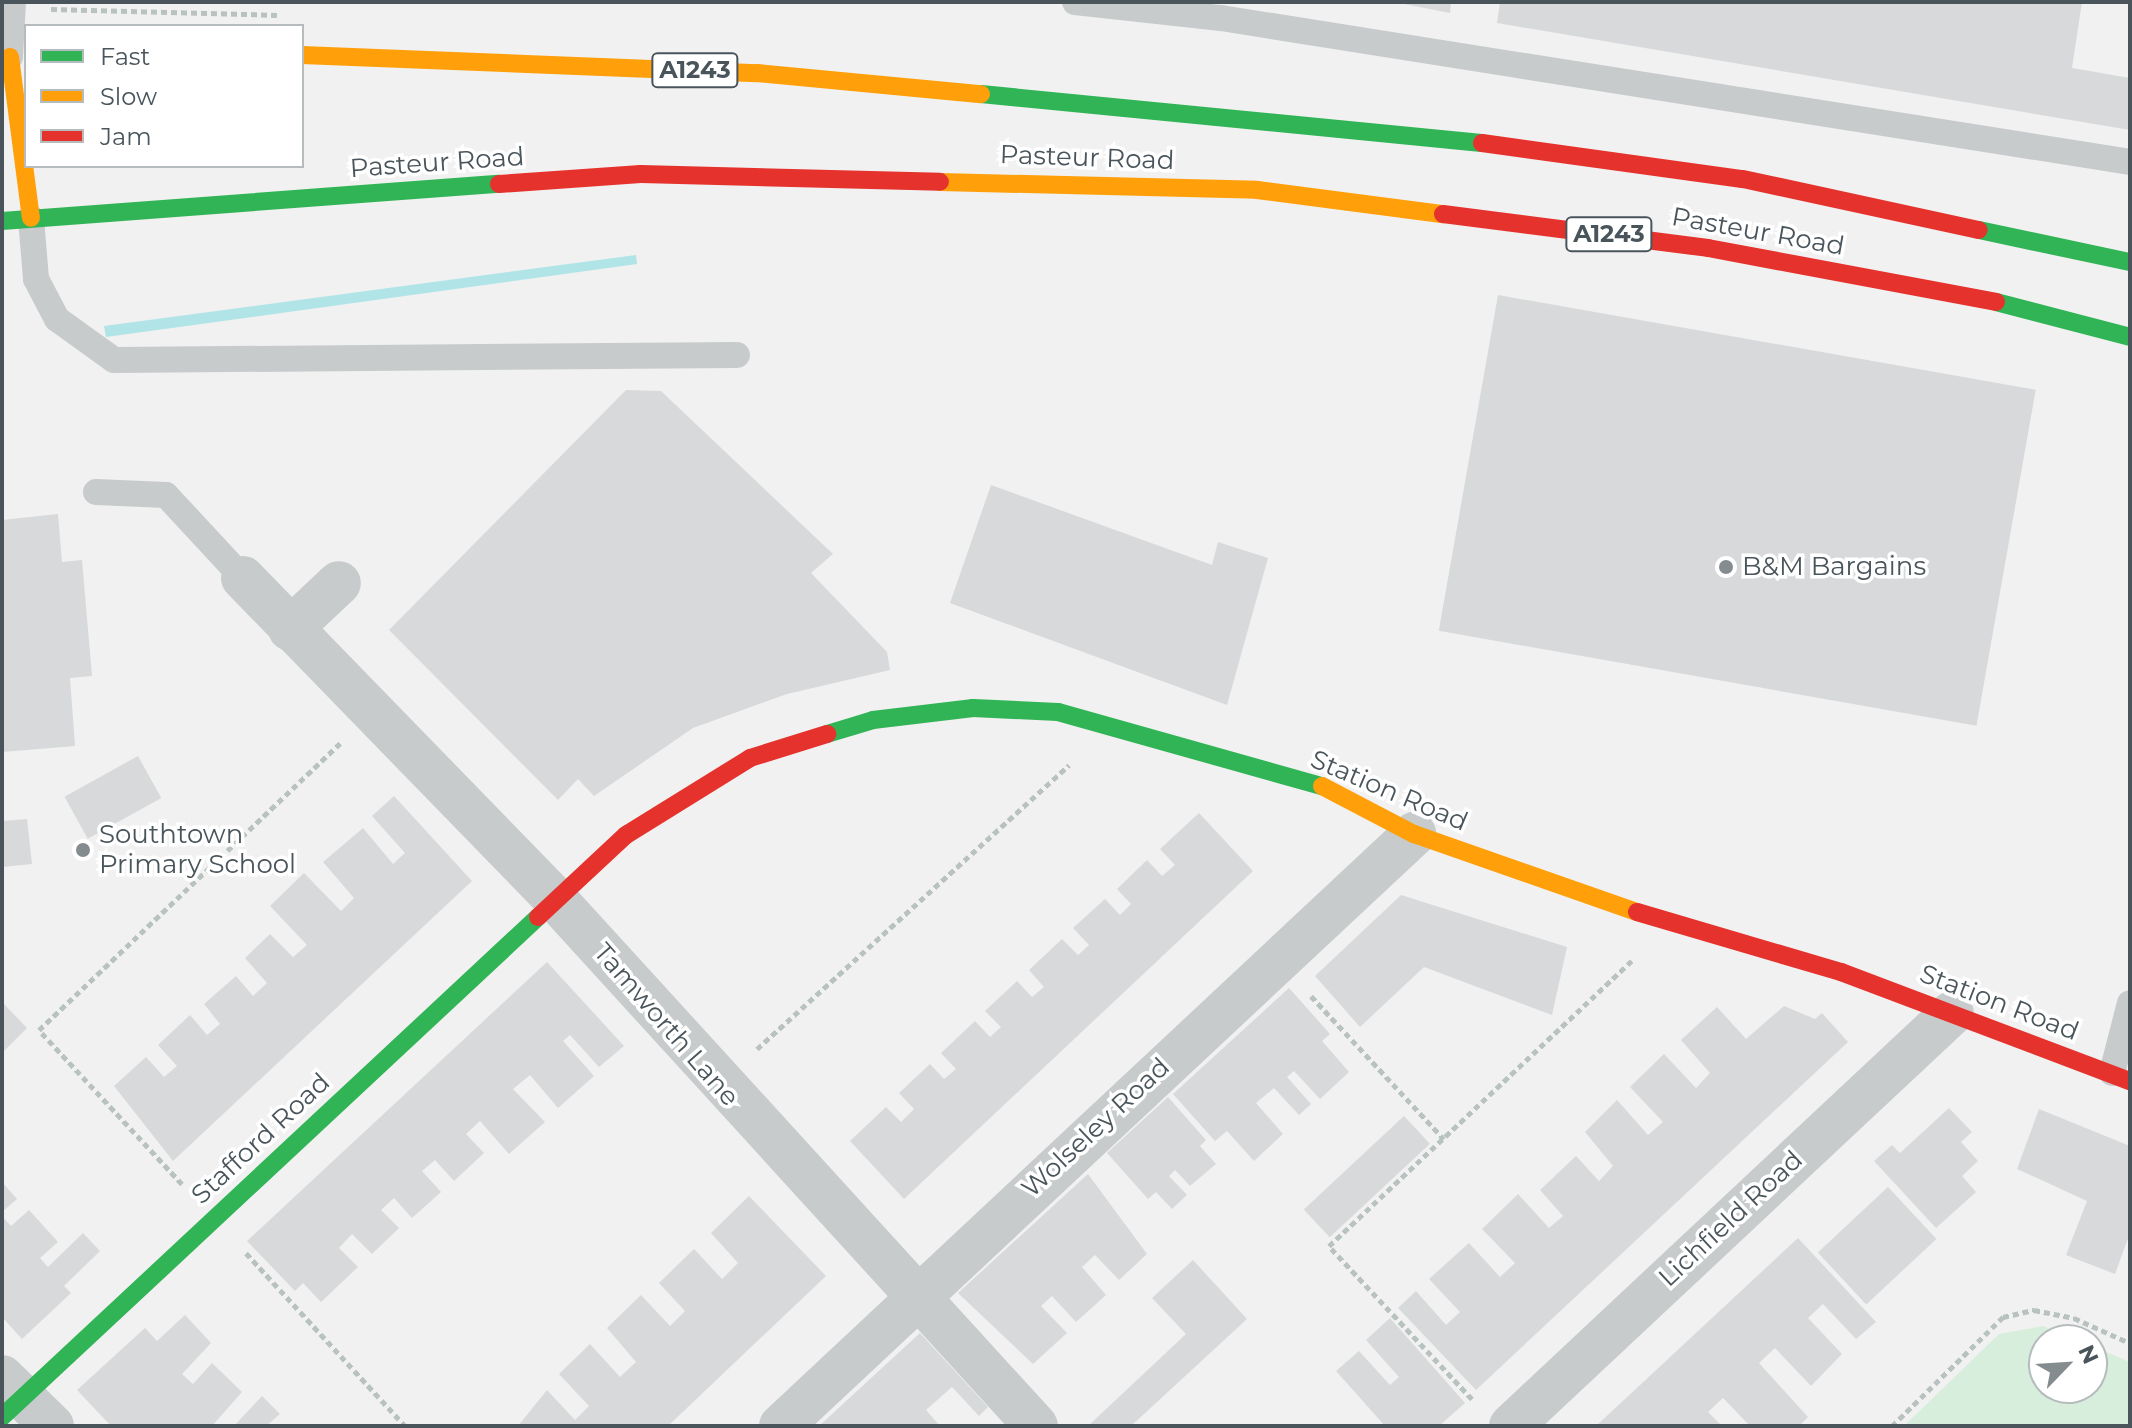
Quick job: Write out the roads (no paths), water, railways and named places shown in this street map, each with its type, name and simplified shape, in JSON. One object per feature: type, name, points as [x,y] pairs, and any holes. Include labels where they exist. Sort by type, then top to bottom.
[{"type":"main road","name":"A1243","points":[[304,55],[727,72],[1087,100],[1743,179],[2130,262]]},
{"type":"main road","points":[[13,57],[24,155]]},
{"type":"main road","points":[[25,168],[31,218]]},
{"type":"main road","name":"Pasteur Road","points":[[2,221],[641,174],[1257,190],[1708,248],[2015,306],[2130,337]]},
{"type":"main road","name":"Station Road","points":[[556,900],[682,794],[813,733],[973,708],[1058,712],[1114,725],[1336,790],[1414,834],[1671,924],[1952,1013],[2121,1077]]},
{"type":"main road","name":"Stafford Road","points":[[19,1404],[556,900]]},
{"type":"street","name":"Tamworth Lane","points":[[243,578],[556,900],[718,1085],[1036,1426]]},
{"type":"street","points":[[290,629],[339,583]]},
{"type":"street","name":"Wolseley Road","points":[[781,1426],[1274,961],[1414,834]]},
{"type":"street","name":"Lichfield Road","points":[[1511,1426],[1952,1013]]},
{"type":"lane","points":[[13,2],[13,57]]},
{"type":"lane","points":[[1075,2],[1221,18],[2130,162]]},
{"type":"lane","points":[[31,218],[36,279],[57,319],[114,360],[737,355]]},
{"type":"lane","points":[[96,492],[166,495],[243,578]]},
{"type":"lane","points":[[2121,1077],[2130,1003]]},
{"type":"water","points":[[636,255],[637,264],[106,337],[104,326]]},
{"type":"place","name":"B&M Bargains","points":[[1726,567]]},
{"type":"place","name":"Southtown Primary School","points":[[83,850]]}]
